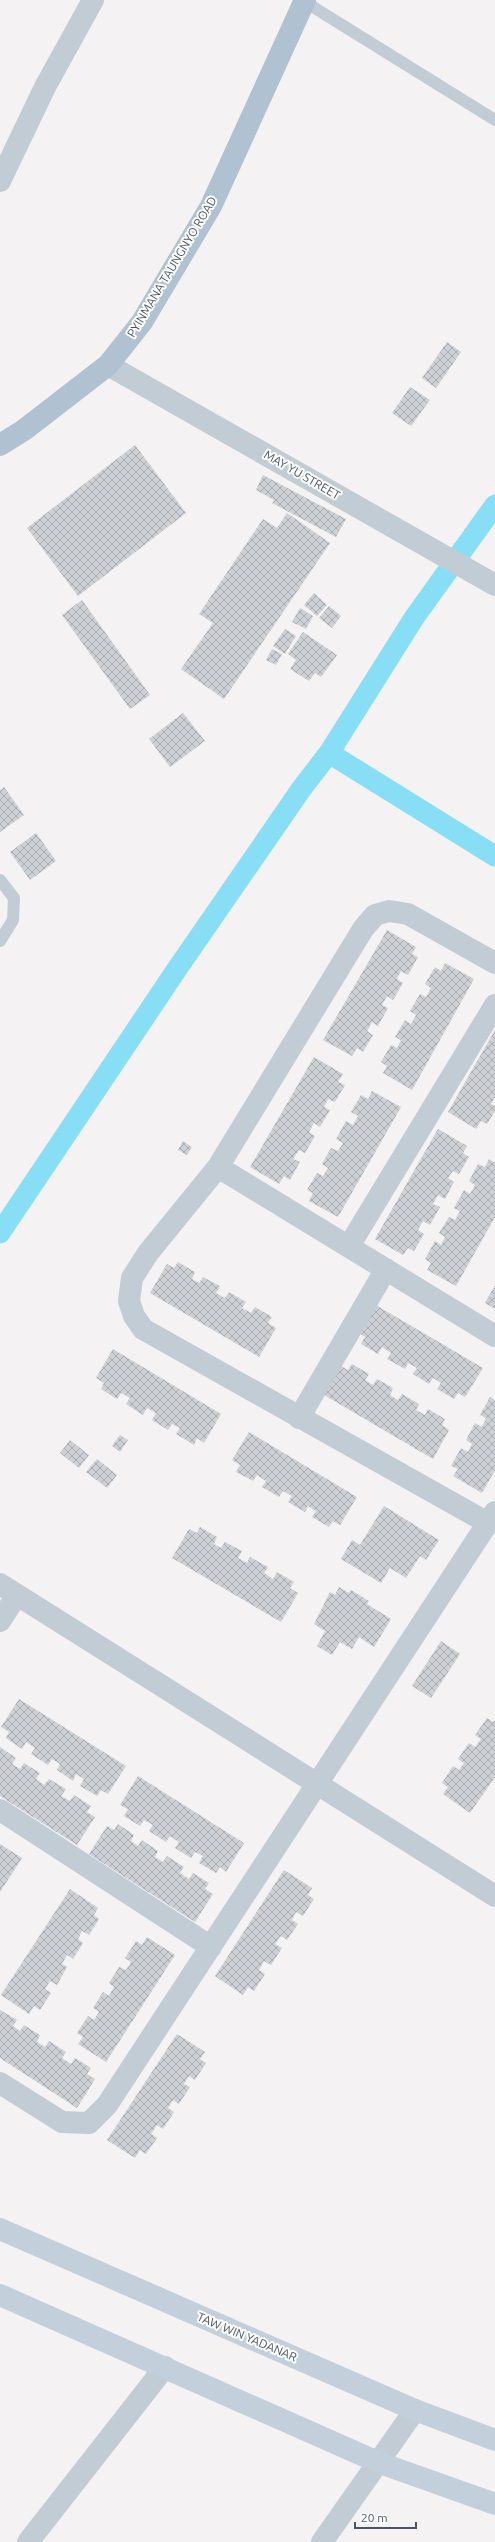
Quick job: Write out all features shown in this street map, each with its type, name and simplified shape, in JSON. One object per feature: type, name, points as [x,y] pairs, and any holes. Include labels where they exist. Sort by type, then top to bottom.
[{"type":"main road","name":"PYINMANA TAUNGNYO ROAD","points":[[0,445],[24,430],[108,365],[142,322],[211,206],[305,1]]},
{"type":"main road","name":"TAW WIN YADANAR","points":[[0,2230],[415,2410],[495,2440]]},
{"type":"main road","points":[[0,2295],[166,2367],[380,2463],[495,2504]]},
{"type":"street","points":[[0,181],[45,87],[93,0]]},
{"type":"street","name":"MAY YU STREET","points":[[108,365],[495,585]]},
{"type":"street","points":[[0,2083],[62,2122],[89,2123],[107,2105],[491,1518],[299,1418],[143,1329],[134,1316],[129,1301],[132,1278],[148,1253],[218,1167],[363,929],[375,915],[389,911],[408,914],[495,963]]},
{"type":"street","points":[[349,1246],[495,1005]]},
{"type":"street","points":[[218,1167],[495,1336]]},
{"type":"street","points":[[299,1418],[386,1269]]},
{"type":"street","points":[[0,1620],[8,1590],[495,1896]]},
{"type":"street","points":[[0,1810],[211,1947]]},
{"type":"street","points":[[28,2542],[166,2367]]},
{"type":"street","points":[[322,2542],[380,2463],[415,2410]]},
{"type":"lane","points":[[305,1],[495,120]]},
{"type":"lane","points":[[0,880],[14,898],[13,920],[0,941]]},
{"type":"building","points":[[447,342],[461,352],[436,388],[422,378]]},
{"type":"building","points":[[410,387],[430,400],[411,426],[392,413]]},
{"type":"building","points":[[135,445],[186,513],[78,596],[27,528]]},
{"type":"building","points":[[263,475],[346,519],[336,537],[272,503],[274,500],[256,490]]},
{"type":"building","points":[[287,513],[330,543],[224,699],[181,669],[213,623],[199,614],[263,519],[277,528]]},
{"type":"building","points":[[314,593],[327,605],[317,616],[304,605]]},
{"type":"building","points":[[82,600],[150,695],[130,709],[62,615]]},
{"type":"building","points":[[329,606],[341,616],[332,628],[319,618]]},
{"type":"building","points":[[300,608],[313,616],[306,629],[292,622]]},
{"type":"building","points":[[285,629],[296,636],[285,654],[273,646]]},
{"type":"building","points":[[303,632],[337,655],[321,677],[315,673],[309,681],[290,669],[296,660],[288,654]]},
{"type":"building","points":[[272,649],[282,654],[276,665],[266,660]]},
{"type":"building","points":[[183,713],[205,741],[170,767],[149,739]]},
{"type":"building","points":[[4,787],[24,815],[0,832],[0,790]]},
{"type":"building","points":[[36,833],[56,861],[30,880],[10,852]]},
{"type":"building","points":[[387,930],[416,947],[412,954],[418,957],[408,975],[401,971],[397,979],[403,983],[393,1000],[387,996],[382,1005],[388,1008],[378,1026],[372,1022],[367,1031],[373,1035],[363,1052],[357,1048],[352,1056],[323,1040]]},
{"type":"building","points":[[445,963],[474,979],[412,1090],[383,1073],[387,1066],[381,1062],[391,1045],[397,1048],[401,1040],[395,1037],[405,1020],[411,1024],[416,1015],[410,1011],[420,994],[426,997],[431,988],[425,984],[435,967],[441,971]]},
{"type":"building","points":[[495,1030],[495,1097],[491,1104],[495,1106],[495,1111],[487,1124],[481,1121],[476,1129],[448,1112]]},
{"type":"building","points":[[314,1057],[343,1074],[338,1082],[345,1085],[335,1102],[328,1099],[324,1107],[330,1110],[320,1127],[314,1123],[309,1132],[315,1136],[305,1153],[299,1150],[293,1159],[300,1162],[290,1180],[284,1176],[279,1184],[250,1167]]},
{"type":"building","points":[[372,1091],[401,1107],[338,1217],[309,1201],[313,1193],[307,1190],[317,1173],[323,1176],[328,1168],[322,1164],[331,1148],[338,1151],[343,1143],[336,1139],[346,1121],[353,1125],[358,1116],[351,1112],[361,1095],[368,1099]]},
{"type":"building","points":[[438,1129],[467,1146],[463,1153],[469,1157],[459,1174],[453,1171],[448,1178],[454,1182],[445,1199],[438,1195],[433,1204],[440,1207],[430,1225],[423,1221],[418,1230],[424,1234],[414,1251],[408,1248],[403,1255],[375,1239]]},
{"type":"building","points":[[183,1141],[192,1147],[187,1155],[178,1150]]},
{"type":"building","points":[[489,1159],[495,1163],[495,1217],[456,1286],[427,1270],[431,1263],[425,1259],[435,1241],[441,1245],[445,1237],[439,1233],[449,1217],[455,1220],[460,1211],[454,1208],[464,1190],[470,1194],[475,1185],[469,1181],[478,1164],[485,1167]]},
{"type":"building","points":[[178,1262],[195,1272],[192,1279],[199,1283],[203,1277],[220,1286],[216,1293],[225,1298],[229,1292],[246,1302],[242,1308],[251,1313],[255,1307],[272,1317],[268,1323],[276,1328],[259,1357],[150,1293],[167,1264],[174,1268]]},
{"type":"building","points":[[495,1285],[495,1309],[485,1303]]},
{"type":"building","points":[[374,1304],[483,1368],[465,1397],[458,1393],[454,1399],[437,1389],[441,1383],[433,1378],[429,1384],[413,1374],[417,1368],[408,1363],[405,1369],[387,1359],[391,1353],[382,1347],[378,1354],[361,1344],[365,1337],[357,1332]]},
{"type":"building","points":[[113,1349],[221,1414],[204,1443],[197,1438],[194,1445],[176,1434],[180,1428],[172,1424],[168,1430],[152,1420],[156,1413],[147,1408],[143,1415],[126,1404],[130,1398],[121,1393],[117,1399],[101,1389],[104,1383],[96,1378]]},
{"type":"building","points":[[352,1364],[369,1374],[365,1380],[373,1385],[377,1379],[393,1388],[390,1395],[398,1400],[402,1394],[419,1404],[416,1410],[425,1415],[428,1409],[445,1419],[442,1425],[449,1430],[433,1459],[324,1395],[341,1366],[348,1370]]},
{"type":"building","points":[[490,1397],[495,1400],[495,1470],[482,1493],[453,1476],[458,1469],[451,1466],[461,1448],[468,1452],[472,1444],[466,1440],[475,1423],[482,1427],[486,1418],[480,1415]]},
{"type":"building","points":[[249,1432],[357,1497],[340,1525],[333,1521],[329,1527],[312,1517],[316,1511],[308,1506],[305,1512],[288,1502],[292,1496],[283,1491],[279,1497],[262,1487],[266,1481],[257,1475],[253,1481],[236,1472],[240,1465],[232,1460]]},
{"type":"building","points":[[120,1435],[128,1440],[120,1452],[112,1446]]},
{"type":"building","points":[[70,1440],[89,1455],[79,1468],[60,1453]]},
{"type":"building","points":[[97,1459],[117,1475],[107,1488],[86,1472]]},
{"type":"building","points":[[384,1506],[439,1540],[426,1560],[420,1556],[406,1578],[390,1568],[381,1583],[341,1559],[352,1540],[360,1545]]},
{"type":"building","points":[[200,1527],[217,1537],[214,1544],[221,1548],[225,1542],[242,1551],[238,1558],[247,1563],[250,1557],[268,1567],[264,1573],[273,1579],[277,1572],[294,1582],[290,1588],[298,1593],[281,1622],[172,1558],[189,1529],[197,1533]]},
{"type":"building","points":[[339,1587],[349,1593],[351,1590],[369,1601],[367,1604],[391,1619],[374,1647],[359,1637],[352,1649],[340,1642],[332,1655],[317,1646],[325,1631],[314,1624],[330,1592],[335,1595]]},
{"type":"building","points":[[441,1641],[460,1654],[431,1698],[412,1686]]},
{"type":"building","points":[[19,1699],[126,1766],[108,1794],[101,1790],[97,1796],[80,1786],[84,1779],[76,1774],[73,1781],[57,1770],[60,1764],[52,1759],[48,1765],[31,1754],[35,1748],[26,1742],[22,1749],[6,1738],[9,1732],[1,1727]]},
{"type":"building","points":[[487,1718],[493,1722],[495,1719],[495,1777],[470,1813],[443,1794],[448,1787],[442,1783],[453,1766],[459,1770],[464,1763],[458,1759],[469,1743],[475,1747],[481,1739],[475,1735]]},
{"type":"building","points":[[0,1747],[16,1758],[12,1764],[20,1769],[24,1763],[40,1773],[36,1779],[44,1785],[49,1779],[66,1789],[61,1796],[70,1801],[74,1795],[91,1806],[87,1812],[95,1817],[77,1845],[0,1796]]},
{"type":"building","points":[[138,1776],[244,1843],[226,1872],[220,1867],[216,1873],[199,1863],[203,1856],[195,1852],[191,1858],[175,1848],[179,1842],[170,1836],[166,1842],[149,1831],[153,1825],[144,1820],[140,1826],[124,1816],[128,1809],[120,1805]]},
{"type":"building","points":[[118,1824],[134,1835],[131,1841],[138,1846],[142,1840],[158,1851],[155,1857],[163,1862],[167,1856],[184,1867],[180,1873],[189,1879],[193,1873],[209,1883],[205,1889],[213,1894],[195,1922],[89,1854],[107,1826],[114,1830]]},
{"type":"building","points":[[0,1844],[22,1858],[0,1892]]},
{"type":"building","points":[[284,1870],[312,1888],[308,1895],[314,1899],[303,1916],[296,1912],[292,1920],[298,1924],[287,1940],[281,1936],[275,1944],[282,1948],[271,1965],[264,1961],[259,1970],[265,1974],[254,1991],[248,1987],[243,1995],[215,1976]]},
{"type":"building","points":[[70,1889],[98,1908],[94,1915],[99,1919],[89,1935],[82,1931],[78,1939],[83,1943],[73,1959],[67,1955],[62,1964],[67,1967],[57,1985],[50,1981],[45,1989],[51,1993],[40,2010],[34,2006],[29,2014],[1,1995]]},
{"type":"building","points":[[147,1937],[175,1955],[106,2062],[78,2044],[83,2037],[77,2033],[88,2016],[94,2020],[99,2012],[93,2008],[103,1992],[109,1996],[114,1987],[109,1983],[119,1967],[126,1970],[131,1962],[125,1958],[136,1941],[142,1945]]},
{"type":"building","points":[[0,2010],[17,2020],[13,2026],[20,2031],[24,2025],[40,2035],[37,2042],[45,2047],[49,2041],[66,2052],[62,2058],[71,2064],[75,2058],[91,2068],[87,2074],[95,2079],[77,2108],[0,2058]]},
{"type":"building","points":[[177,2034],[205,2052],[200,2059],[206,2063],[195,2080],[189,2076],[184,2084],[190,2087],[179,2104],[173,2100],[168,2108],[174,2112],[163,2129],[157,2125],[151,2134],[157,2138],[146,2154],[140,2150],[135,2158],[107,2140]]},
{"type":"waterway","points":[[0,1233],[177,969],[302,788],[329,753],[414,618],[495,505]]},
{"type":"waterway","points":[[329,753],[495,856]]}]
